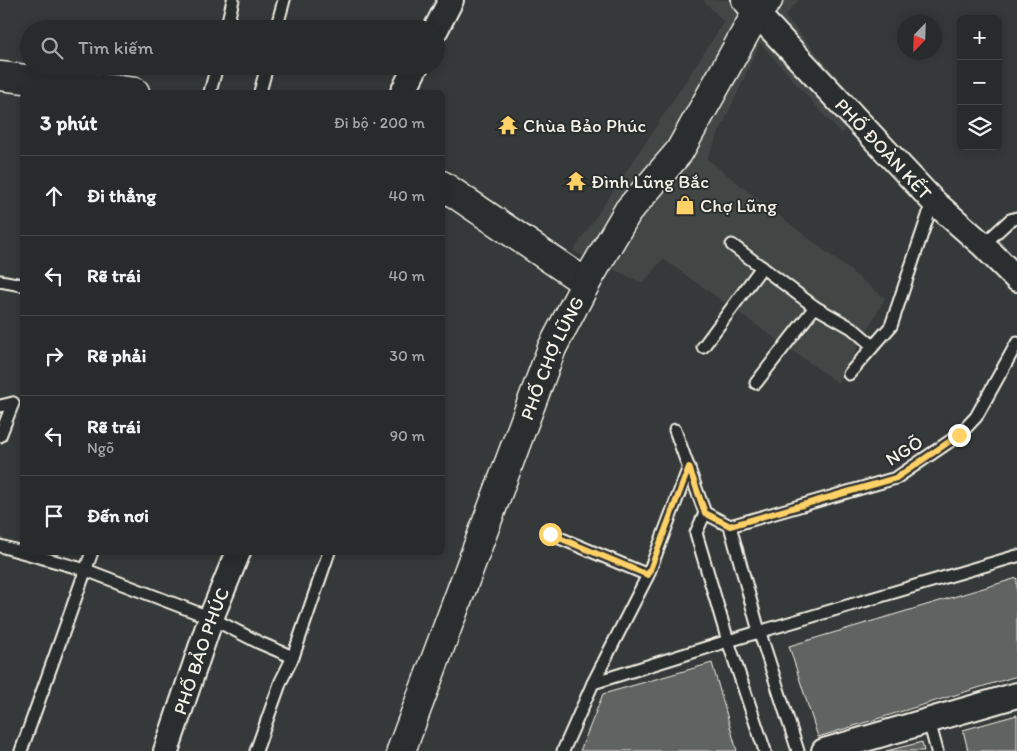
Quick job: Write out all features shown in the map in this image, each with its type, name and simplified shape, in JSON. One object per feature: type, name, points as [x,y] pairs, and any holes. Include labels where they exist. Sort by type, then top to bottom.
[{"type":"street","points":[[441,20],[451,0]]},
{"type":"street","name":"PHỐ ĐOÀN KẾT","points":[[756,4],[933,201],[983,245],[1017,279]]},
{"type":"street","name":"PHỐ CHỢ LŨNG","points":[[401,751],[552,348],[586,283],[628,211],[679,152],[756,4]]},
{"type":"street","points":[[404,90],[412,75]]},
{"type":"street","points":[[0,76],[117,90]]},
{"type":"street","points":[[445,187],[586,283]]},
{"type":"street","name":"PHỐ BẢO PHÚC","points":[[166,751],[211,618],[237,555]]},
{"type":"street","points":[[824,751],[1017,695]]},
{"type":"lane","points":[[228,20],[233,0]]},
{"type":"lane","points":[[278,20],[284,0]]},
{"type":"lane","points":[[211,90],[215,75]]},
{"type":"lane","points":[[261,90],[265,75]]},
{"type":"lane","points":[[849,374],[891,326],[933,201]]},
{"type":"lane","points":[[983,245],[1010,220],[1017,218]]},
{"type":"lane","points":[[732,245],[815,307],[852,328],[873,346]]},
{"type":"lane","points":[[702,347],[762,267]]},
{"type":"lane","points":[[0,281],[20,285]]},
{"type":"lane","points":[[756,384],[815,307]]},
{"type":"lane","name":"NGÕ","points":[[730,526],[896,478],[959,435],[976,417],[1017,343]]},
{"type":"lane","points":[[0,406],[18,406]]},
{"type":"lane","points":[[0,436],[18,406]]},
{"type":"lane","points":[[675,430],[705,513],[730,526],[759,632],[798,751]]},
{"type":"lane","points":[[563,751],[593,683],[648,575],[689,467]]},
{"type":"lane","points":[[705,513],[696,533],[728,641],[765,751]]},
{"type":"lane","points":[[550,534],[648,575]]},
{"type":"lane","points":[[0,546],[20,552]]},
{"type":"lane","points":[[32,555],[86,570],[211,618],[260,643],[293,657]]},
{"type":"lane","points":[[21,751],[91,555]]},
{"type":"lane","points":[[256,751],[281,681],[293,657],[329,555]]},
{"type":"lane","points":[[593,683],[1017,556]]},
{"type":"lane","points":[[930,721],[938,751]]},
{"type":"shaded area","name":"Chợ Lũng","points":[[703,0],[799,0],[785,16],[864,108],[841,134],[760,43],[707,159],[885,298],[838,383],[663,259],[643,283],[573,251],[724,22]]},
{"type":"building","points":[[1017,578],[1017,676],[818,737],[789,646]]},
{"type":"building","points":[[712,663],[737,751],[580,751],[603,694]]},
{"type":"building","points":[[1017,715],[1017,751],[968,751],[963,730]]},
{"type":"building","points":[[922,742],[924,751],[886,751]]},
{"type":"place","name":"Chùa Bảo Phúc","points":[[508,125]]},
{"type":"place","name":"Đình Lũng Bắc","points":[[576,181]]},
{"type":"place","name":"Chợ Lũng","points":[[685,205]]},
{"type":"route","points":[[550,534],[648,575],[689,467],[705,513],[730,526],[896,478],[959,435]]}]
